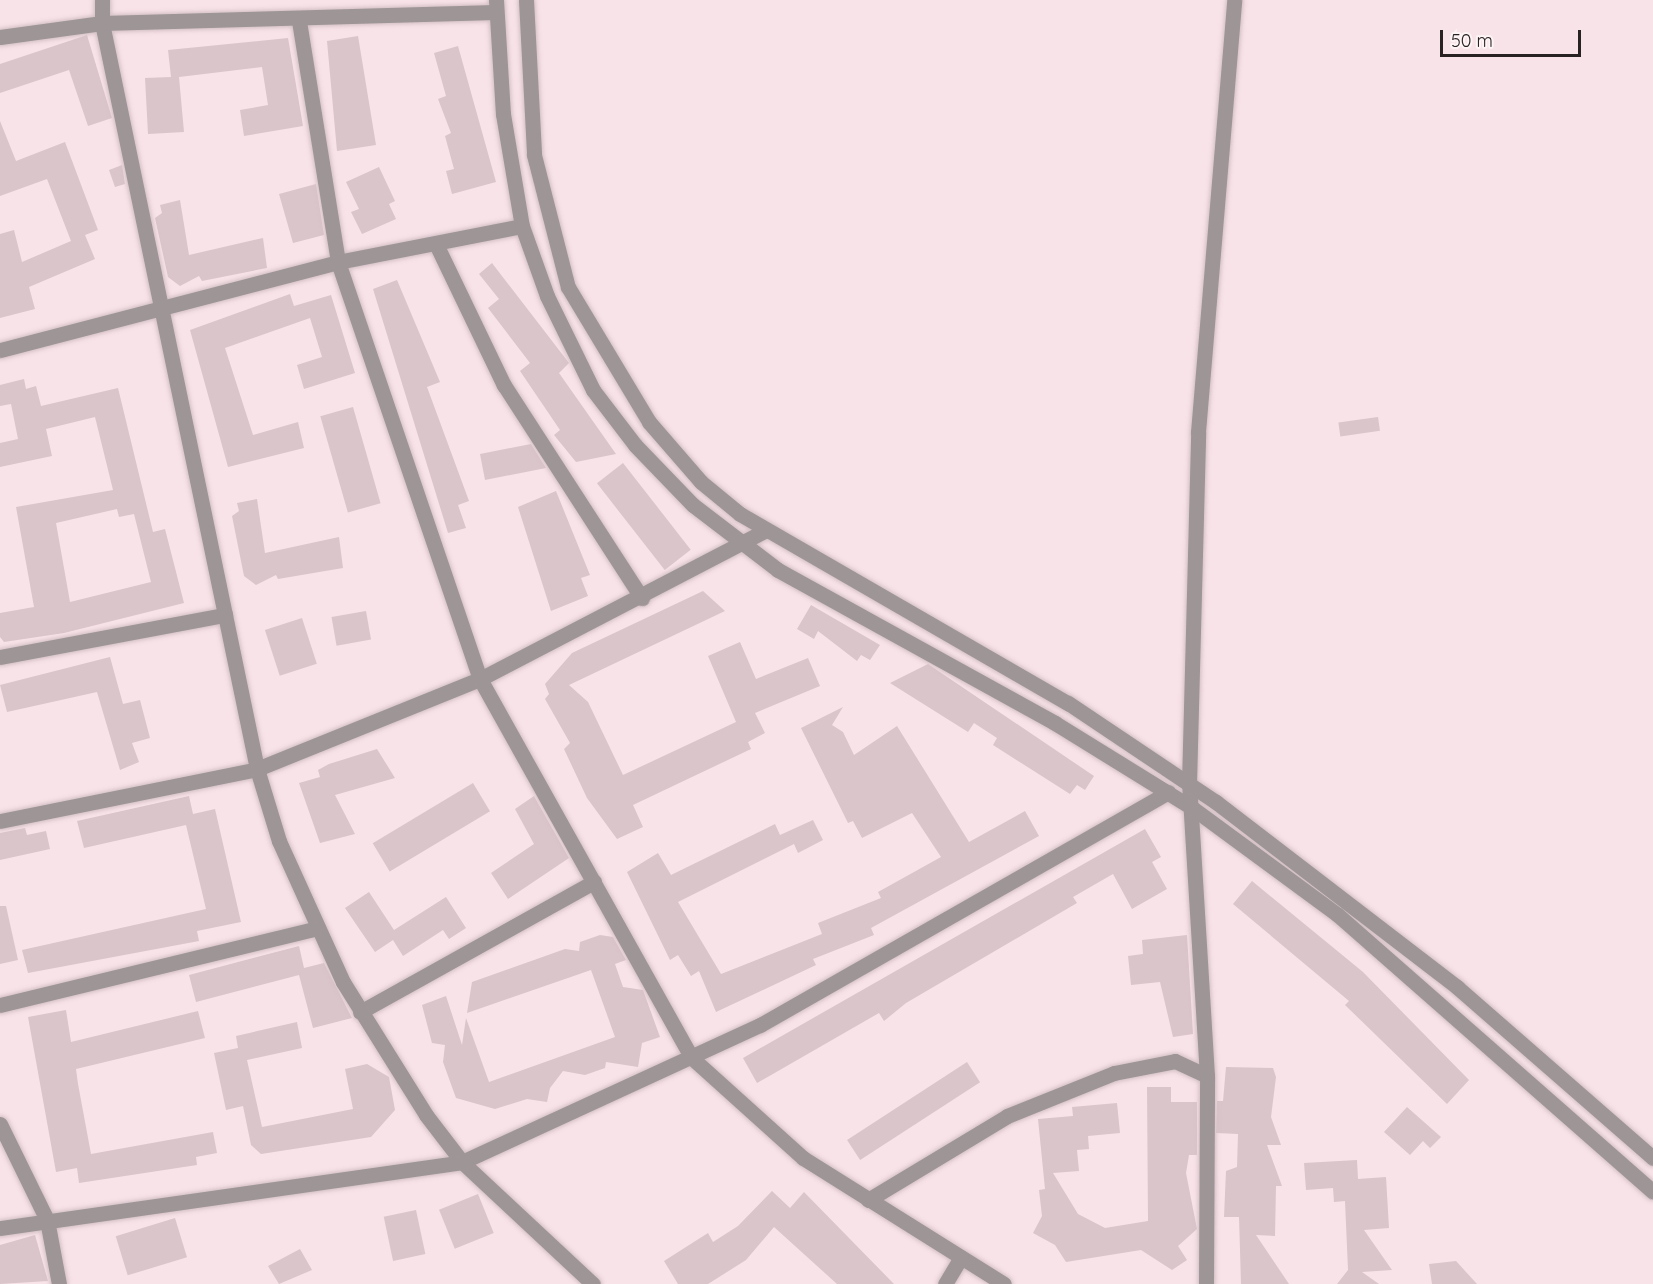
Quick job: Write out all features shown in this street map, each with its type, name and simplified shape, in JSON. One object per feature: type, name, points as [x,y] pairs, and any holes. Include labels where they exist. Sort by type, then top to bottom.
[{"type":"street","points":[[102,0],[102,23],[257,769],[315,929],[360,1012],[462,1162],[593,1284]]},
{"type":"street","points":[[526,0],[534,155],[568,287],[649,422],[701,482],[766,530],[1068,703],[1189,784],[1431,966],[1653,1158]]},
{"type":"street","points":[[1206,1284],[1207,1076],[1189,784],[1198,432],[1234,0]]},
{"type":"street","points":[[0,37],[102,23],[299,21],[495,6],[503,114],[522,226],[547,296],[592,390],[634,445],[742,546],[1191,807],[1338,915],[1653,1192]]},
{"type":"street","points":[[299,21],[338,262],[480,679],[692,1058],[803,1158],[1004,1284]]},
{"type":"street","points":[[0,350],[161,310],[338,262],[522,226]]},
{"type":"street","points":[[436,244],[504,385],[642,598]]},
{"type":"street","points":[[0,821],[257,769],[480,679],[742,546],[766,530]]},
{"type":"street","points":[[0,657],[225,615]]},
{"type":"street","points":[[0,1228],[462,1162],[692,1058],[770,1020],[1168,792]]},
{"type":"street","points":[[360,1012],[594,882]]},
{"type":"street","points":[[0,1005],[315,929]]},
{"type":"street","points":[[868,1200],[1007,1116],[1114,1073],[1175,1061],[1207,1076]]},
{"type":"street","points":[[0,1124],[47,1220],[59,1284]]},
{"type":"street","points":[[945,1284],[960,1257]]},
{"type":"building","points":[[87,35],[112,118],[88,126],[69,70],[0,93],[0,64]]},
{"type":"building","points":[[358,36],[376,145],[337,151],[327,41]]},
{"type":"building","points":[[288,38],[303,126],[244,136],[240,110],[268,105],[262,67],[179,77],[184,132],[148,134],[145,78],[171,77],[168,50]]},
{"type":"building","points":[[458,46],[496,182],[452,194],[446,171],[454,169],[445,136],[451,133],[438,99],[446,96],[434,53]]},
{"type":"building","points":[[0,121],[16,161],[65,142],[98,230],[85,235],[95,259],[29,287],[35,309],[0,318],[0,234],[14,230],[22,262],[71,241],[47,179],[0,196]]},
{"type":"building","points":[[122,165],[125,184],[115,187],[109,170]]},
{"type":"building","points":[[379,167],[395,201],[389,204],[396,219],[362,234],[351,212],[359,209],[346,182]]},
{"type":"building","points":[[316,184],[324,235],[293,243],[279,194]]},
{"type":"building","points":[[180,200],[189,255],[263,238],[267,268],[202,281],[199,276],[180,286],[168,277],[155,218],[162,213],[160,205]]},
{"type":"building","points":[[492,263],[569,363],[559,373],[616,454],[576,462],[554,435],[560,430],[520,371],[530,363],[488,308],[499,299],[479,274]]},
{"type":"building","points":[[397,280],[440,382],[427,387],[469,501],[458,505],[466,528],[448,533],[373,289]]},
{"type":"building","points":[[290,294],[294,306],[331,295],[355,373],[304,389],[297,365],[322,357],[310,318],[225,348],[253,435],[298,422],[304,448],[228,467],[190,330]]},
{"type":"building","points":[[24,379],[26,389],[36,386],[41,406],[118,388],[153,532],[165,529],[184,603],[64,633],[4,642],[0,637],[0,613],[34,607],[16,507],[113,490],[95,417],[46,429],[52,456],[0,467],[0,443],[18,439],[11,404],[0,406],[0,385]],"holes":[[[117,509],[119,517],[134,514],[151,582],[70,602],[56,523]]]},
{"type":"building","points":[[353,407],[381,503],[348,512],[320,416]]},
{"type":"building","points":[[1378,417],[1380,431],[1340,436],[1338,423]]},
{"type":"building","points":[[531,444],[546,468],[485,480],[480,454]]},
{"type":"building","points":[[623,463],[691,550],[665,570],[597,483]]},
{"type":"building","points":[[556,491],[590,575],[581,578],[588,596],[551,611],[518,507]]},
{"type":"building","points":[[257,499],[265,553],[339,537],[343,568],[278,579],[276,575],[256,585],[244,576],[232,516],[239,511],[237,503]]},
{"type":"building","points":[[703,591],[725,611],[569,685],[588,702],[623,775],[736,722],[708,656],[740,642],[756,679],[808,658],[820,686],[755,713],[765,733],[748,742],[751,749],[633,805],[643,827],[617,839],[587,798],[564,749],[570,743],[545,699],[549,694],[545,684],[572,653]]},
{"type":"building","points":[[811,605],[880,645],[870,660],[861,655],[857,661],[818,631],[814,639],[797,629]]},
{"type":"building","points":[[366,611],[371,640],[337,646],[332,617]]},
{"type":"building","points":[[302,618],[317,664],[280,676],[265,630]]},
{"type":"building","points":[[110,657],[123,704],[140,700],[150,738],[132,743],[139,762],[120,770],[97,692],[7,712],[0,685]]},
{"type":"building","points":[[928,664],[1094,776],[1085,790],[1077,785],[1070,794],[993,745],[997,738],[974,723],[968,732],[890,683]]},
{"type":"building","points":[[843,707],[832,725],[843,732],[854,755],[897,726],[969,842],[1025,811],[1039,836],[871,928],[874,935],[813,959],[816,965],[716,1012],[699,971],[691,976],[678,955],[670,960],[627,872],[658,853],[671,875],[775,824],[780,835],[813,820],[823,840],[798,853],[794,844],[678,902],[721,974],[822,934],[818,923],[881,898],[878,892],[941,857],[912,813],[862,838],[853,821],[848,823],[801,728]]},
{"type":"building","points":[[377,749],[395,778],[335,795],[355,834],[320,843],[299,783],[320,777],[318,770],[329,764]]},
{"type":"building","points":[[473,783],[490,811],[390,872],[373,843]]},
{"type":"building","points":[[189,796],[193,814],[215,809],[241,922],[197,931],[199,941],[28,973],[22,950],[206,909],[186,825],[84,848],[77,821]]},
{"type":"building","points":[[534,796],[569,858],[508,899],[491,873],[534,844],[515,809]]},
{"type":"building","points":[[25,828],[27,835],[46,831],[50,849],[0,860],[0,833]]},
{"type":"building","points":[[1145,829],[1161,857],[1152,862],[1167,889],[1132,909],[1113,874],[1073,897],[1077,903],[906,1003],[884,1021],[879,1013],[757,1083],[743,1058]]},
{"type":"building","points":[[1252,881],[1363,972],[1469,1080],[1447,1104],[1345,1005],[1349,1001],[1233,904]]},
{"type":"building","points":[[369,892],[394,930],[446,897],[466,928],[449,939],[443,930],[403,956],[393,940],[375,952],[345,908]]},
{"type":"building","points":[[0,906],[6,906],[18,960],[0,964]]},
{"type":"building","points":[[600,935],[613,937],[626,960],[615,964],[623,987],[643,990],[660,1037],[642,1043],[638,1067],[606,1062],[605,1068],[585,1075],[563,1071],[550,1088],[547,1102],[527,1099],[495,1109],[456,1098],[443,1062],[445,1045],[432,1043],[422,1005],[446,996],[462,1045],[466,1018],[489,1082],[615,1037],[591,970],[467,1013],[472,982],[565,949],[579,951],[580,942]]},
{"type":"building","points":[[1187,935],[1193,1034],[1173,1037],[1160,982],[1131,985],[1128,956],[1143,954],[1142,940]]},
{"type":"building","points":[[299,946],[304,968],[324,963],[352,1018],[313,1028],[299,975],[196,1002],[189,975]]},
{"type":"building","points":[[66,1010],[71,1042],[198,1011],[205,1038],[76,1069],[78,1084],[91,1154],[213,1132],[217,1153],[196,1157],[197,1165],[79,1183],[77,1168],[56,1172],[28,1017]]},
{"type":"building","points":[[297,1022],[302,1048],[247,1060],[262,1127],[353,1109],[345,1069],[367,1064],[389,1077],[395,1110],[371,1137],[261,1154],[251,1145],[243,1106],[226,1110],[214,1053],[238,1048],[236,1036]]},
{"type":"building","points":[[967,1062],[980,1082],[860,1160],[847,1140]]},
{"type":"building","points":[[1226,1067],[1273,1068],[1276,1077],[1271,1117],[1281,1145],[1267,1145],[1282,1186],[1276,1186],[1275,1236],[1256,1235],[1289,1284],[1241,1284],[1239,1217],[1224,1217],[1226,1171],[1237,1167],[1238,1134],[1216,1133],[1217,1101],[1223,1101]]},
{"type":"building","points":[[1147,1087],[1171,1087],[1171,1102],[1197,1102],[1197,1155],[1189,1155],[1186,1173],[1197,1229],[1178,1246],[1187,1260],[1172,1270],[1141,1250],[1066,1262],[1055,1245],[1033,1233],[1042,1216],[1039,1190],[1045,1189],[1038,1119],[1073,1116],[1072,1107],[1117,1103],[1120,1133],[1088,1136],[1089,1149],[1077,1150],[1079,1171],[1053,1173],[1078,1214],[1105,1228],[1148,1221]]},
{"type":"building","points":[[1407,1107],[1441,1137],[1430,1148],[1423,1141],[1410,1155],[1384,1132]]},
{"type":"building","points":[[1357,1160],[1358,1179],[1386,1177],[1389,1228],[1364,1230],[1392,1270],[1362,1272],[1379,1284],[1337,1284],[1348,1270],[1345,1201],[1334,1202],[1333,1188],[1306,1190],[1304,1163]]},
{"type":"building","points":[[772,1191],[790,1208],[804,1192],[894,1284],[837,1284],[774,1227],[746,1260],[708,1284],[678,1284],[664,1261],[708,1233],[713,1242],[738,1226]]},
{"type":"building","points":[[478,1194],[494,1233],[455,1249],[439,1210]]},
{"type":"building","points":[[416,1210],[425,1254],[393,1261],[384,1217]]},
{"type":"building","points":[[175,1218],[187,1257],[128,1275],[116,1236]]},
{"type":"building","points":[[35,1235],[48,1281],[0,1284],[0,1245]]},
{"type":"building","points":[[300,1249],[312,1270],[279,1284],[268,1266]]},
{"type":"building","points":[[1456,1261],[1477,1284],[1432,1284],[1429,1264]]}]
